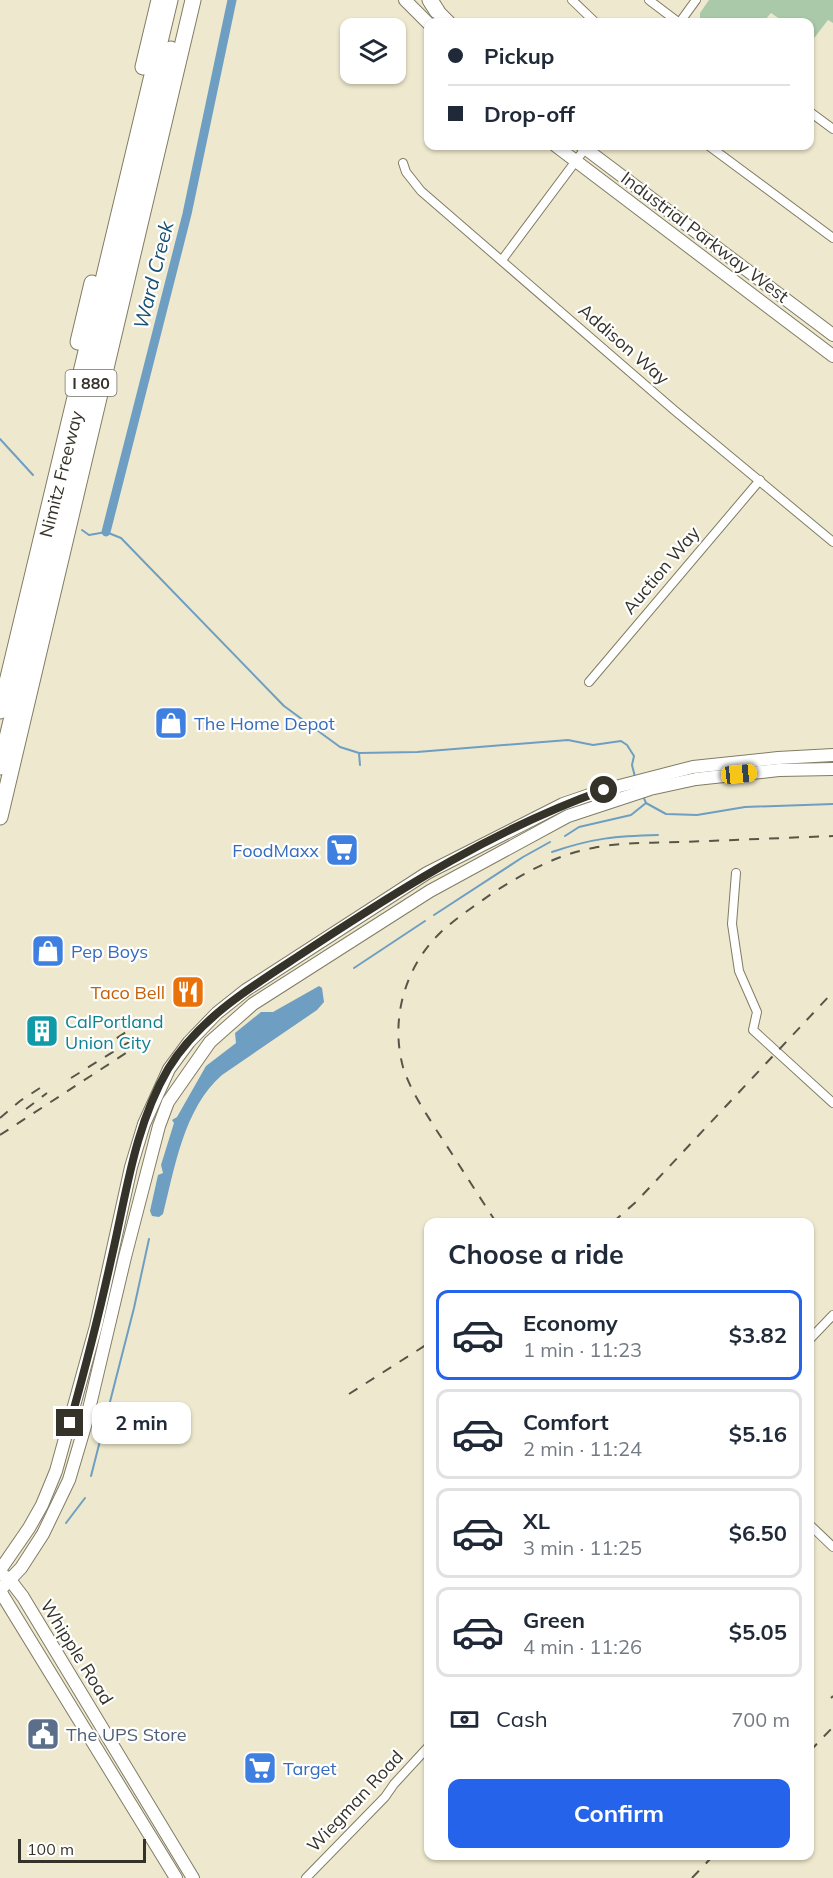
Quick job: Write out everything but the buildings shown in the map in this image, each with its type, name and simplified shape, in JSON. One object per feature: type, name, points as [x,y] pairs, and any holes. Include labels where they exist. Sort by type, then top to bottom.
[{"type":"highway","name":"I 880","points":[[0,766],[183,0]]},
{"type":"highway","name":"Nimitz Freeway","points":[[0,818],[193,0]]},
{"type":"highway","name":"I 880","points":[[0,711],[162,1]]},
{"type":"highway","name":"Nimitz Freeway","points":[[0,669],[162,1]]},
{"type":"main road","points":[[405,0],[430,9],[443,18]]},
{"type":"main road","name":"Industrial Parkway West","points":[[561,150],[833,356]]},
{"type":"main road","name":"Industrial Parkway West","points":[[590,150],[833,335]]},
{"type":"main road","points":[[0,1590],[3,1574],[38,1513],[56,1471],[96,1326],[131,1167],[154,1100],[169,1069],[189,1042],[217,1013],[246,990],[427,873],[563,804],[606,796],[694,773],[778,758],[833,755]]},
{"type":"main road","points":[[694,773],[833,769]]},
{"type":"main road","points":[[3,1574],[21,1568],[43,1534],[69,1480],[85,1426],[159,1126],[168,1102],[210,1042],[253,1004],[430,891],[606,796]]},
{"type":"main road","points":[[427,873],[430,891]]},
{"type":"main road","points":[[122,1210],[135,1219]]},
{"type":"main road","name":"Whipple Road","points":[[3,1574],[17,1588],[193,1878]]},
{"type":"main road","name":"Whipple Road","points":[[0,1590],[176,1878]]},
{"type":"street","points":[[572,0],[590,18]]},
{"type":"street","points":[[649,0],[674,18]]},
{"type":"street","points":[[682,18],[696,0]]},
{"type":"street","points":[[814,115],[833,129]]},
{"type":"street","points":[[502,260],[583,150]]},
{"type":"street","points":[[715,150],[833,238]]},
{"type":"street","name":"Addison Way","points":[[403,163],[406,172],[421,191],[659,397],[833,542]]},
{"type":"street","name":"Auction Way","points":[[589,682],[760,480]]},
{"type":"street","points":[[736,873],[732,924],[739,971],[757,1012],[753,1030],[833,1103]]},
{"type":"street","points":[[814,1335],[833,1315]]},
{"type":"street","points":[[814,1529],[833,1547]]},
{"type":"street","name":"Wiegman Road","points":[[306,1878],[386,1797],[393,1784],[424,1751]]},
{"type":"green space","points":[[709,0],[833,0],[833,23],[828,20],[814,38],[814,18],[778,18],[771,13],[767,18],[700,18],[700,13]]},
{"type":"water","points":[[319,986],[322,988],[324,1002],[317,1010],[222,1075],[198,1104],[183,1139],[163,1214],[159,1217],[152,1216],[150,1211],[158,1175],[163,1173],[161,1165],[174,1123],[172,1120],[177,1117],[206,1066],[236,1043],[235,1033],[261,1012],[273,1012]]},
{"type":"waterway","name":"Ward Creek","points":[[106,532],[187,214],[232,0]]},
{"type":"waterway","name":"Ward Creek","points":[[0,439],[33,475]]},
{"type":"waterway","points":[[82,530],[89,535],[106,532],[121,538],[284,706],[340,747],[359,753],[417,752],[568,740],[593,745],[621,741],[627,745],[634,756],[632,765],[635,777]]},
{"type":"waterway","points":[[359,753],[360,765]]},
{"type":"waterway","points":[[643,796],[646,803],[666,814],[697,815],[745,807],[833,804]]},
{"type":"waterway","points":[[565,836],[579,827],[631,815],[646,803]]},
{"type":"waterway","points":[[552,852],[605,839],[658,835]]},
{"type":"waterway","points":[[434,915],[550,842]]},
{"type":"waterway","points":[[354,968],[425,921]]},
{"type":"waterway","points":[[91,1476],[134,1308],[149,1239]]},
{"type":"waterway","points":[[66,1523],[85,1498]]},
{"type":"railway","points":[[493,1218],[422,1108],[409,1084],[399,1049],[400,1012],[409,978],[428,947],[440,933],[494,892],[542,865],[579,851],[626,844],[833,836]]},
{"type":"railway","points":[[618,1218],[636,1202],[833,992]]},
{"type":"railway","points":[[100,1049],[140,1023]]},
{"type":"railway","points":[[0,1135],[149,1038]]},
{"type":"railway","points":[[71,1078],[129,1042]]},
{"type":"railway","points":[[0,1118],[43,1086]]},
{"type":"railway","points":[[26,1109],[47,1093]]},
{"type":"railway","points":[[349,1394],[424,1346]]},
{"type":"railway","points":[[814,1747],[833,1727]]},
{"type":"railway","points":[[692,1878],[709,1860]]},
{"type":"place","name":"The Home Depot","points":[[171,723]]},
{"type":"place","name":"FoodMaxx","points":[[342,850]]},
{"type":"place","name":"Pep Boys","points":[[48,951]]},
{"type":"place","name":"Taco Bell","points":[[188,992]]},
{"type":"place","name":"CalPortland Union City","points":[[42,1031]]},
{"type":"place","name":"The UPS Store","points":[[43,1734]]},
{"type":"place","name":"Target","points":[[260,1768]]},
{"type":"route","points":[[70,1423],[96,1326],[131,1167],[144,1124],[169,1069],[189,1042],[217,1013],[246,990],[427,873],[563,804],[604,790]]}]
